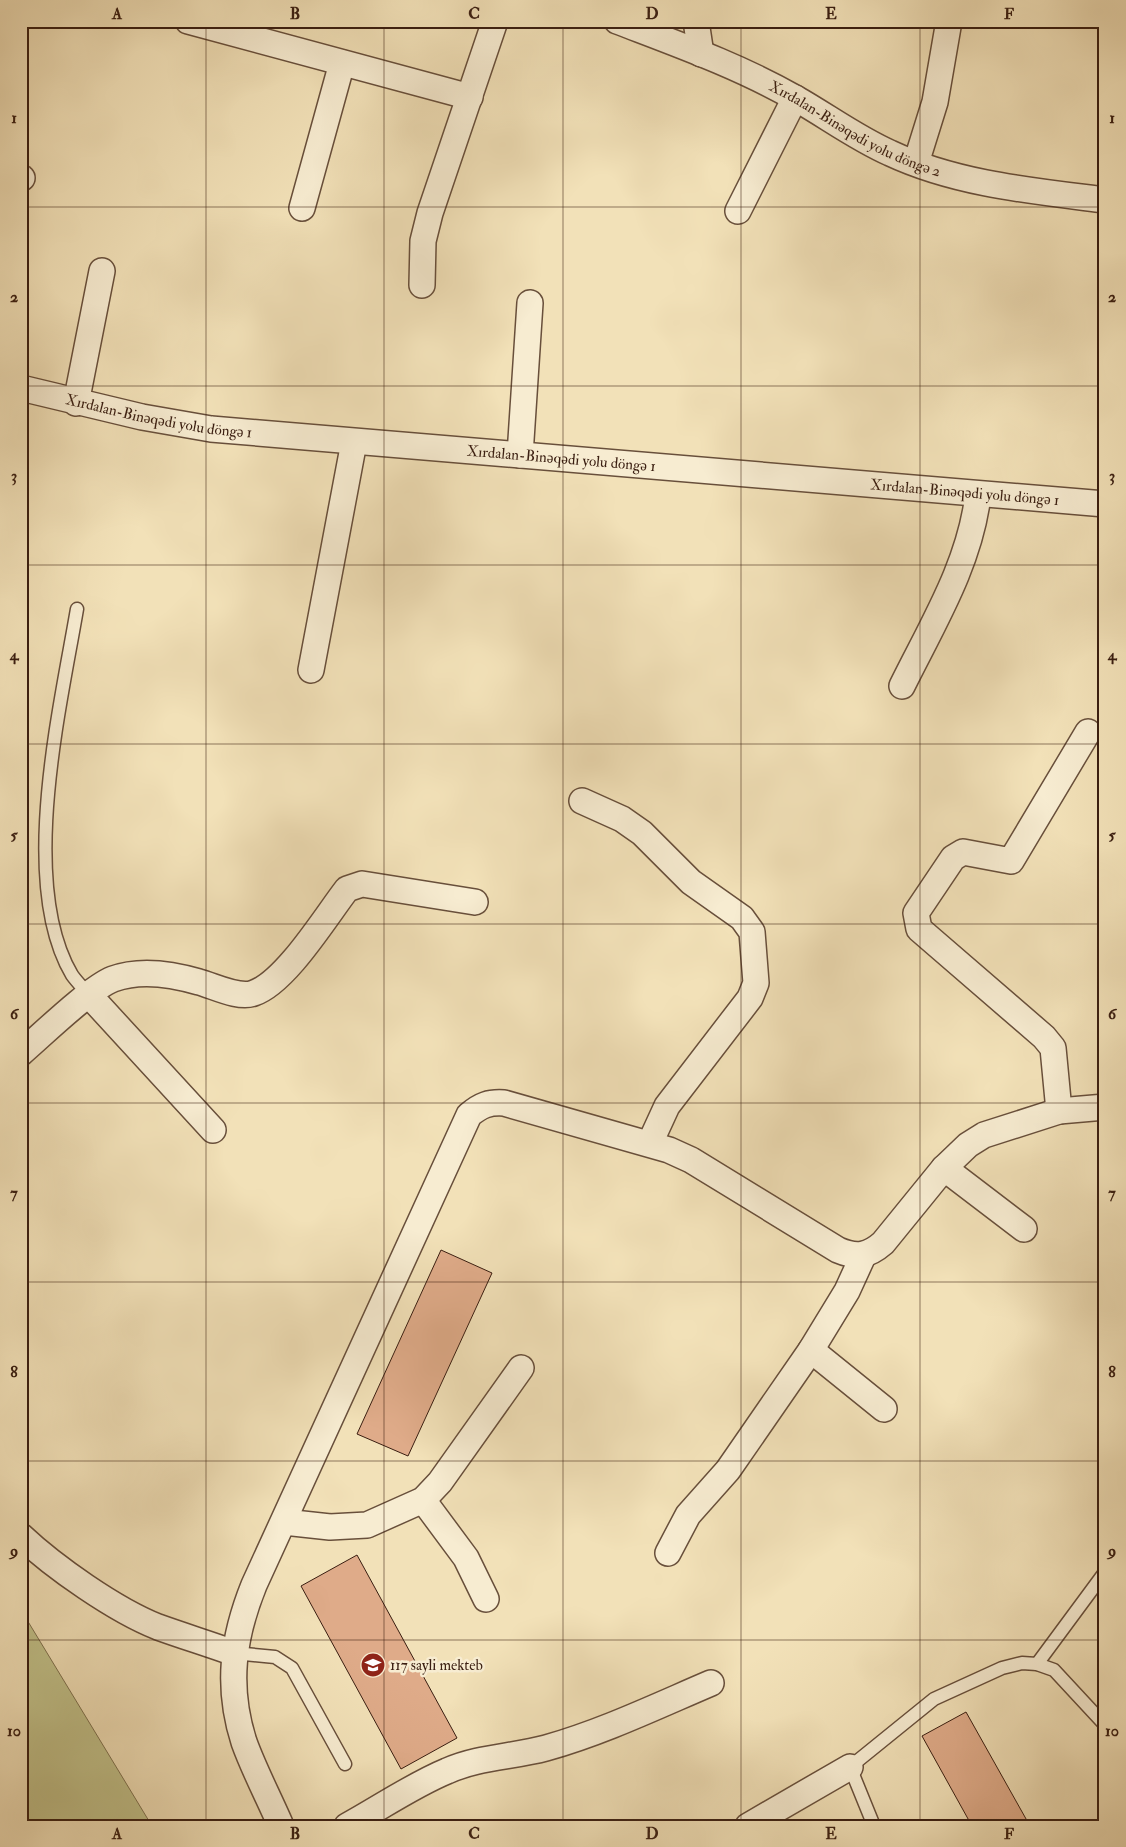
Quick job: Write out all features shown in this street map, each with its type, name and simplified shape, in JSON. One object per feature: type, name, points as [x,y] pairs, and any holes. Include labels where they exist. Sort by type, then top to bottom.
[{"type":"street","points":[[188,21],[470,97]]},
{"type":"street","points":[[422,285],[423,241],[430,213],[495,21]]},
{"type":"street","name":"Xırdalan-Binəqədi yolu döngə 2","points":[[617,21],[701,54],[795,98],[890,154],[916,163],[1013,188],[1105,200]]},
{"type":"street","points":[[696,21],[701,54]]},
{"type":"street","points":[[916,163],[935,102],[949,21]]},
{"type":"street","points":[[302,208],[342,63]]},
{"type":"street","points":[[738,211],[795,98]]},
{"type":"street","points":[[76,403],[102,271]]},
{"type":"street","points":[[520,455],[530,303]]},
{"type":"street","name":"Xırdalan-Binəqədi yolu döngə 1","points":[[21,388],[76,403],[211,429],[978,495],[1105,504]]},
{"type":"street","points":[[311,670],[354,442]]},
{"type":"street","points":[[902,686],[966,553],[975,522],[978,495]]},
{"type":"street","points":[[1058,1112],[1053,1048],[1044,1037],[919,929],[916,913],[953,858],[963,852],[1011,861],[1088,732]]},
{"type":"street","points":[[582,801],[622,819],[642,833],[691,882],[742,918],[752,932],[756,983],[750,998],[667,1106],[650,1143]]},
{"type":"street","points":[[21,1053],[89,995],[112,980],[145,973],[197,981],[239,993],[253,994],[269,984],[285,970],[347,889],[362,884],[475,902]]},
{"type":"street","points":[[89,995],[213,1130]]},
{"type":"street","points":[[282,1826],[244,1742],[236,1714],[234,1653],[240,1619],[254,1584],[469,1115],[480,1106],[493,1102],[504,1103],[650,1143],[691,1160],[838,1250],[850,1255],[863,1256],[874,1251],[883,1243],[944,1168],[968,1145],[984,1136],[1058,1112],[1105,1106]]},
{"type":"street","points":[[944,1168],[1024,1229]]},
{"type":"street","points":[[668,1553],[688,1515],[728,1470],[811,1350],[847,1291],[863,1256]]},
{"type":"street","points":[[811,1350],[884,1408]]},
{"type":"street","points":[[284,1522],[330,1527],[367,1525],[423,1500],[440,1482],[521,1368]]},
{"type":"street","points":[[423,1500],[466,1558],[486,1599]]},
{"type":"street","points":[[21,1536],[42,1556],[120,1607],[156,1626],[234,1653]]},
{"type":"street","points":[[347,1826],[446,1771],[472,1762],[520,1755],[548,1747],[619,1723],[711,1683]]},
{"type":"street","points":[[748,1826],[850,1767]]},
{"type":"lane","points":[[77,610],[48,783],[46,838],[49,897],[57,938],[72,975],[89,995]]},
{"type":"lane","points":[[1037,1664],[1105,1572]]},
{"type":"lane","points":[[234,1653],[275,1657],[292,1668],[345,1764]]},
{"type":"lane","points":[[874,1826],[850,1767],[934,1699],[1002,1668],[1022,1664],[1037,1664],[1054,1670],[1105,1725]]},
{"type":"green space","points":[[21,1610],[152,1826],[21,1826]]},
{"type":"building","points":[[441,1250],[492,1273],[408,1456],[357,1434]]},
{"type":"building","points":[[357,1555],[457,1738],[401,1769],[301,1586]]},
{"type":"building","points":[[966,1712],[1030,1826],[972,1826],[922,1736]]},
{"type":"place","name":"117 sayli mekteb","points":[[373,1665]]}]
